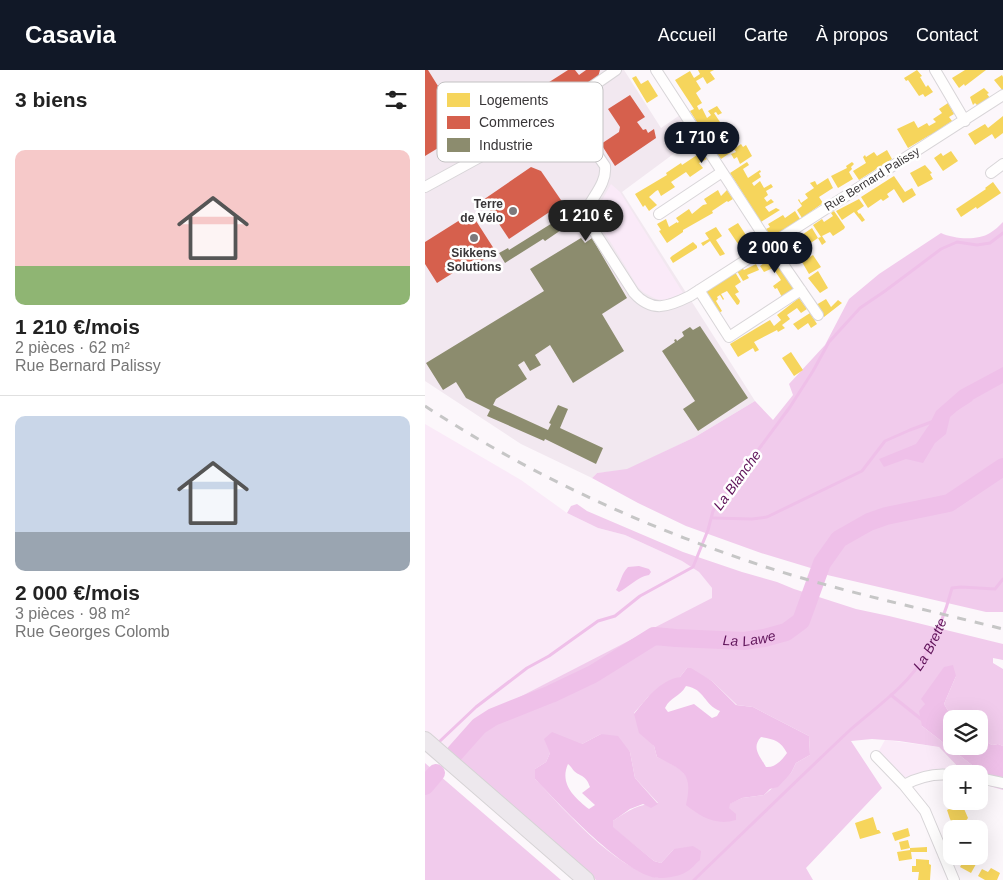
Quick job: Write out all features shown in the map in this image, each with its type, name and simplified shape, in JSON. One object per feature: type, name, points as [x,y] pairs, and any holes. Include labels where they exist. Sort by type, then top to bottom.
[{"type":"main road","points":[[425,740],[586,880]]},
{"type":"main road","points":[[425,754],[575,880]]},
{"type":"street","points":[[656,70],[769,244],[818,315]]},
{"type":"street","points":[[935,70],[965,121]]},
{"type":"street","points":[[598,82],[613,71]]},
{"type":"street","name":"Rue Bernard Palissy","points":[[602,162],[605,166],[606,175],[585,211],[587,220],[640,300],[655,307],[675,304],[965,121],[1001,101]]},
{"type":"street","points":[[425,187],[471,162]]},
{"type":"street","points":[[991,173],[1003,164]]},
{"type":"street","points":[[659,214],[722,172]]},
{"type":"street","points":[[699,290],[729,337],[801,290]]},
{"type":"street","points":[[876,756],[904,785],[925,811],[954,880]]},
{"type":"street","points":[[904,785],[918,778],[943,774]]},
{"type":"street","points":[[988,780],[1003,782]]},
{"type":"shaded area","points":[[425,70],[605,70],[609,77],[620,70],[624,70],[661,128],[680,115],[695,138],[622,192],[755,401],[695,437],[627,470],[597,473],[592,478],[521,444],[425,381]]},
{"type":"shaded area","points":[[611,184],[620,192],[683,293],[665,300],[656,299],[638,287],[594,215]]},
{"type":"shaded area","points":[[1003,222],[1003,612],[986,612],[823,574],[814,569],[761,553],[686,526],[592,478],[597,473],[627,469],[695,437],[755,401],[773,420],[793,395],[789,384],[825,345],[849,299],[879,274],[941,233],[959,238],[985,236]]},
{"type":"shaded area","points":[[1003,367],[1003,383],[965,404],[950,417],[946,434],[935,443],[923,463],[906,459],[884,467],[879,459],[916,444],[936,411],[960,390]]},
{"type":"shaded area","points":[[425,424],[521,480],[567,513],[598,528],[625,535],[682,561],[699,572],[712,588],[712,599],[479,718],[447,750],[425,733]]},
{"type":"shaded area","points":[[577,504],[587,511],[683,552],[742,572],[856,609],[1003,644],[1003,660],[993,658],[993,663],[1003,669],[1003,746],[988,743],[988,710],[948,710],[944,704],[956,676],[925,704],[922,726],[943,742],[943,751],[939,747],[899,741],[872,739],[851,741],[882,788],[806,868],[813,880],[596,880],[447,750],[479,718],[712,598],[712,588],[699,572],[682,561],[625,535],[598,528],[567,513],[571,506]],"holes":[[[687,668],[712,681],[737,705],[753,707],[809,736],[810,755],[796,763],[791,773],[764,795],[742,798],[729,804],[729,808],[690,789],[689,782],[683,772],[674,765],[657,757],[654,746],[634,713],[648,697],[680,677]],[[601,734],[630,752],[635,778],[658,803],[639,806],[629,811],[613,821],[612,827],[654,861],[661,863],[674,849],[658,878],[641,872],[608,850],[576,822],[535,779],[535,769],[546,762],[550,753],[582,744]]]},
{"type":"shaded area","points":[[639,566],[649,569],[651,572],[649,575],[637,580],[619,592],[616,590],[628,567]]},
{"type":"shaded area","points":[[953,665],[956,676],[944,704],[948,710],[943,710],[943,742],[922,726],[919,711],[925,704],[921,699],[944,667]]},
{"type":"shaded area","points":[[687,668],[691,668],[712,681],[736,705],[753,707],[809,736],[810,755],[796,763],[791,773],[778,787],[770,789],[764,795],[742,798],[730,804],[729,808],[736,814],[736,820],[729,822],[715,821],[697,813],[686,805],[688,786],[684,774],[657,757],[654,746],[639,733],[634,714],[660,686],[680,677]],"holes":[[[686,686],[697,690],[711,705],[720,711],[717,716],[712,718],[694,704],[668,712],[665,708],[667,704],[681,693]],[[761,737],[777,741],[787,753],[775,765],[766,767],[757,752],[758,741]]]},
{"type":"shaded area","points":[[552,732],[582,744],[601,734],[618,736],[630,752],[635,778],[658,804],[651,808],[643,804],[630,809],[613,821],[613,827],[654,861],[661,863],[674,849],[693,846],[701,851],[700,860],[690,870],[660,878],[646,875],[612,853],[576,821],[535,779],[535,769],[546,762],[550,753],[544,739]],"holes":[[[568,764],[574,771],[585,778],[590,787],[582,793],[595,805],[589,809],[574,795],[567,784],[566,771]]]},
{"type":"shaded area","points":[[885,740],[939,747],[943,751],[943,755],[947,755],[956,765],[943,765],[943,775],[898,778],[876,756]]},
{"type":"shaded area","points":[[988,743],[1003,746],[1003,777],[988,776],[988,765],[972,765],[959,755],[988,755]]},
{"type":"shaded area","points":[[947,755],[959,755],[972,765],[956,765]]},
{"type":"shaded area","points":[[425,763],[561,880],[425,880]]},
{"type":"shaded area","points":[[988,776],[1003,777],[1003,790],[988,786]]},
{"type":"building: Logements","points":[[698,70],[714,70],[710,72],[715,79],[707,84],[703,77],[696,81],[701,89],[696,93],[702,103],[697,106],[699,110],[702,108],[707,118],[711,115],[708,111],[717,106],[722,113],[718,115],[716,112],[714,113],[722,125],[712,131],[707,122],[700,127],[690,111],[694,109],[675,80],[690,71],[694,78],[700,74]]},
{"type":"building: Logements","points":[[917,70],[922,76],[920,77],[926,87],[928,85],[933,92],[925,97],[923,94],[919,96],[908,80],[906,81],[904,78]]},
{"type":"building: Logements","points":[[965,70],[986,70],[965,86],[964,84],[959,88],[952,78]]},
{"type":"building: Logements","points":[[1002,75],[1003,77],[1003,91],[994,80]]},
{"type":"building: Logements","points":[[636,76],[641,84],[648,80],[658,96],[647,103],[632,78]]},
{"type":"building: Logements","points":[[984,88],[989,93],[987,94],[990,98],[978,106],[975,103],[973,105],[970,97]]},
{"type":"building: Logements","points":[[948,103],[954,114],[949,117],[952,121],[943,127],[944,129],[931,137],[930,135],[908,148],[897,129],[914,121],[918,128],[927,123],[929,126],[936,122],[933,119],[942,113],[939,109]]},
{"type":"building: Logements","points":[[1003,116],[1003,133],[995,139],[992,134],[975,145],[968,134],[985,124],[988,128]]},
{"type":"building: Logements","points":[[723,135],[733,151],[721,159],[710,143]]},
{"type":"building: Logements","points":[[741,144],[743,147],[746,145],[752,156],[740,164],[737,157],[734,159],[731,154],[736,152],[734,149]]},
{"type":"building: Logements","points":[[701,150],[707,159],[699,163],[703,168],[690,177],[686,172],[671,182],[675,187],[661,196],[658,190],[656,191],[649,197],[657,205],[649,211],[645,205],[643,207],[635,194],[667,175],[666,173],[681,163],[682,165],[697,155]]},
{"type":"building: Logements","points":[[887,150],[892,159],[859,180],[853,171],[866,163],[863,157],[874,152],[877,156]]},
{"type":"building: Logements","points":[[951,151],[958,161],[943,171],[934,158],[941,153],[943,156]]},
{"type":"building: Logements","points":[[747,162],[749,165],[743,169],[748,178],[760,170],[761,172],[759,173],[761,177],[752,183],[754,186],[760,181],[764,188],[771,184],[773,187],[766,191],[768,195],[764,198],[767,202],[771,199],[774,202],[765,207],[769,212],[776,208],[780,210],[761,222],[730,173]]},
{"type":"building: Logements","points":[[852,162],[854,164],[849,172],[853,179],[838,188],[831,176],[847,168],[846,166]]},
{"type":"building: Logements","points":[[925,165],[932,173],[930,174],[933,179],[918,187],[910,173]]},
{"type":"building: Logements","points":[[894,176],[905,192],[912,188],[916,195],[903,203],[894,189],[887,194],[889,197],[883,201],[881,199],[868,208],[861,197]]},
{"type":"building: Logements","points":[[828,178],[833,188],[819,197],[823,203],[802,218],[797,210],[802,206],[798,200],[801,203],[808,198],[805,194],[814,188],[810,183],[815,181],[817,185]]},
{"type":"building: Logements","points":[[993,182],[1001,193],[961,217],[956,209],[986,189]]},
{"type":"building: Logements","points":[[718,190],[721,196],[727,190],[733,199],[683,230],[683,232],[667,243],[657,224],[666,219],[669,227],[679,222],[676,218],[689,209],[692,214],[707,204],[704,199]]},
{"type":"building: Logements","points":[[859,199],[864,206],[857,211],[865,220],[862,222],[854,212],[842,220],[836,211]]},
{"type":"building: Logements","points":[[795,211],[800,219],[772,237],[766,229],[770,227],[768,224],[783,215],[785,218]]},
{"type":"building: Logements","points":[[834,211],[845,227],[844,229],[833,236],[830,232],[822,236],[826,242],[822,245],[818,238],[821,237],[813,225],[822,219],[824,222],[833,216],[831,213]]},
{"type":"building: Logements","points":[[738,223],[748,238],[738,244],[728,229]]},
{"type":"building: Logements","points":[[716,227],[722,236],[716,240],[725,254],[720,256],[710,241],[703,246],[701,243],[709,239],[705,233]]},
{"type":"building: Logements","points":[[812,228],[818,238],[800,250],[802,253],[793,259],[789,253],[784,256],[779,248]]},
{"type":"building: Logements","points":[[693,242],[697,248],[673,263],[670,258]]},
{"type":"building: Logements","points":[[769,250],[795,291],[783,299],[777,288],[775,289],[773,286],[781,280],[773,268],[764,272],[760,266],[764,263],[762,260],[766,257],[763,254]]},
{"type":"building: Logements","points":[[813,255],[821,267],[809,274],[802,262]]},
{"type":"building: Logements","points":[[756,264],[759,270],[747,275],[749,278],[743,281],[737,271]]},
{"type":"building: Logements","points":[[818,271],[828,288],[820,293],[808,278]]},
{"type":"building: Logements","points":[[735,272],[741,282],[735,286],[739,292],[735,294],[740,301],[739,304],[737,305],[727,291],[721,294],[723,300],[720,295],[717,297],[716,301],[722,311],[719,313],[705,292]]},
{"type":"building: Logements","points":[[799,298],[807,309],[801,313],[797,308],[787,315],[790,319],[782,325],[785,328],[754,342],[759,350],[755,352],[753,348],[738,357],[730,344],[770,320],[774,326],[781,320],[777,315]]},
{"type":"building: Logements","points":[[826,299],[831,307],[838,300],[842,303],[824,317],[816,305]]},
{"type":"building: Logements","points":[[810,313],[817,324],[811,328],[808,323],[798,330],[793,324]]},
{"type":"building: Logements","points":[[791,352],[803,370],[794,376],[782,358]]},
{"type":"building: Logements","points":[[947,810],[965,810],[968,818],[966,820],[950,819]]},
{"type":"building: Logements","points":[[873,817],[877,830],[881,833],[860,839],[855,823]]},
{"type":"building: Logements","points":[[908,828],[910,836],[895,841],[892,833]]},
{"type":"building: Logements","points":[[908,840],[910,848],[901,850],[899,842]]},
{"type":"building: Logements","points":[[927,847],[927,852],[911,852],[912,859],[899,861],[897,852],[910,850],[910,848]]},
{"type":"building: Logements","points":[[916,859],[929,860],[931,865],[930,880],[918,880],[919,872],[912,872],[912,866],[916,866]]},
{"type":"building: Logements","points":[[961,865],[976,865],[971,873],[960,867]]},
{"type":"building: Logements","points":[[991,868],[1000,873],[997,880],[985,880],[978,876],[982,869],[988,872]]},
{"type":"building: Commerces","points":[[425,70],[428,70],[437,84],[437,149],[425,156]]},
{"type":"building: Commerces","points":[[568,70],[575,70],[579,75],[586,70],[600,70],[598,77],[590,82],[549,82]]},
{"type":"building: Commerces","points":[[630,95],[645,117],[637,122],[648,133],[654,129],[656,138],[615,166],[603,147],[603,143],[619,132],[620,127],[608,109]]},
{"type":"building: Commerces","points":[[531,167],[541,171],[563,203],[509,239],[483,200]]},
{"type":"building: Commerces","points":[[471,213],[496,252],[478,263],[475,259],[437,283],[425,264],[425,242]]},
{"type":"building: Industrie","points":[[562,217],[567,226],[545,241],[543,239],[505,263],[499,253],[508,248],[509,250]]},
{"type":"building: Industrie","points":[[581,238],[585,243],[592,238],[627,298],[602,314],[624,351],[573,383],[550,345],[535,355],[541,365],[530,371],[524,361],[518,365],[527,379],[496,399],[493,405],[548,430],[551,424],[549,423],[558,405],[568,409],[560,428],[603,448],[596,464],[545,439],[544,441],[487,416],[490,410],[466,398],[456,382],[443,390],[426,363],[544,291],[530,269]]},
{"type":"building: Industrie","points":[[700,326],[748,398],[698,431],[683,409],[695,401],[662,351],[675,342],[674,340],[676,339],[677,341],[684,336],[682,332],[690,327],[693,330]]},
{"type":"waterway","name":"La Blanche","points":[[439,742],[476,707],[527,668],[549,656],[598,621],[615,616],[640,596],[693,567],[708,530],[713,511],[790,407],[829,342],[860,308],[941,249],[957,242],[977,245],[990,243],[1003,233]]},
{"type":"waterway","points":[[957,409],[971,400]]},
{"type":"waterway","points":[[713,518],[752,519],[767,517],[862,471],[885,441],[934,421]]},
{"type":"waterway","name":"La Lawe","points":[[455,753],[479,726],[493,717],[551,694],[593,674],[654,636],[744,641],[786,632],[801,621],[822,563],[839,539],[869,522],[886,516],[949,503],[1003,467]]},
{"type":"waterway","name":"La Brette","points":[[694,880],[850,730],[891,696],[910,677],[933,639],[944,614],[952,588],[995,589],[1003,579]]},
{"type":"waterway","points":[[891,695],[921,719]]},
{"type":"waterway","name":"La Brette","points":[[425,786],[436,773]]},
{"type":"railway","points":[[425,406],[506,455],[547,477],[633,517],[721,552],[795,576],[1003,629]]},
{"type":"place","name":"Terre de Vélo","points":[[513,211]]},
{"type":"place","name":"Sikkens Solutions","points":[[474,238]]}]
